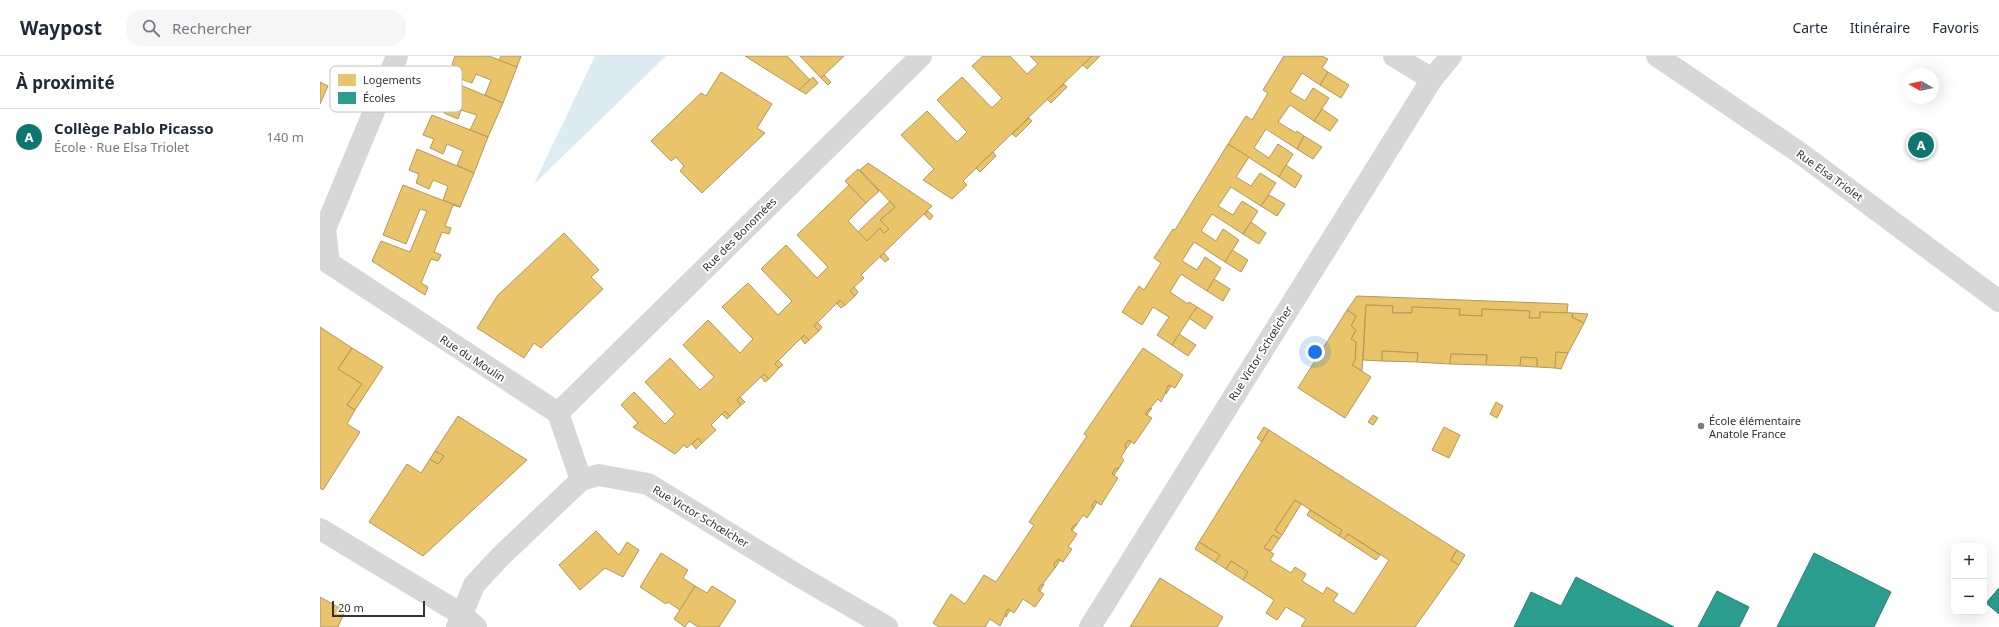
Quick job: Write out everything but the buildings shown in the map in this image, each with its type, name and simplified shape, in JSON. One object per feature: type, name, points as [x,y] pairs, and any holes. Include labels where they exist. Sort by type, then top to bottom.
[{"type":"street","name":"Rue du Moulin","points":[[393,66],[397,56]]},
{"type":"street","name":"Rue des Bonomées","points":[[558,413],[921,56]]},
{"type":"street","points":[[1394,56],[1432,79],[1451,56]]},
{"type":"street","name":"Rue Elsa Triolet","points":[[1657,56],[1800,153],[1999,301]]},
{"type":"street","name":"Rue Victor Schœlcher","points":[[1090,627],[1432,79]]},
{"type":"street","name":"Rue du Moulin","points":[[374,112],[325,229],[329,263],[558,413]]},
{"type":"street","points":[[320,529],[464,623],[474,585],[500,557],[581,480],[558,413]]},
{"type":"street","name":"Rue Victor Schœlcher","points":[[581,480],[598,475],[648,484],[797,575],[887,627]]},
{"type":"shaded area","points":[[595,56],[666,56],[534,184]]},
{"type":"place","name":"Collège Pablo Picasso","points":[[1921,145]]},
{"type":"place","name":"École élémentaire Anatole France","points":[[1701,426]]}]
